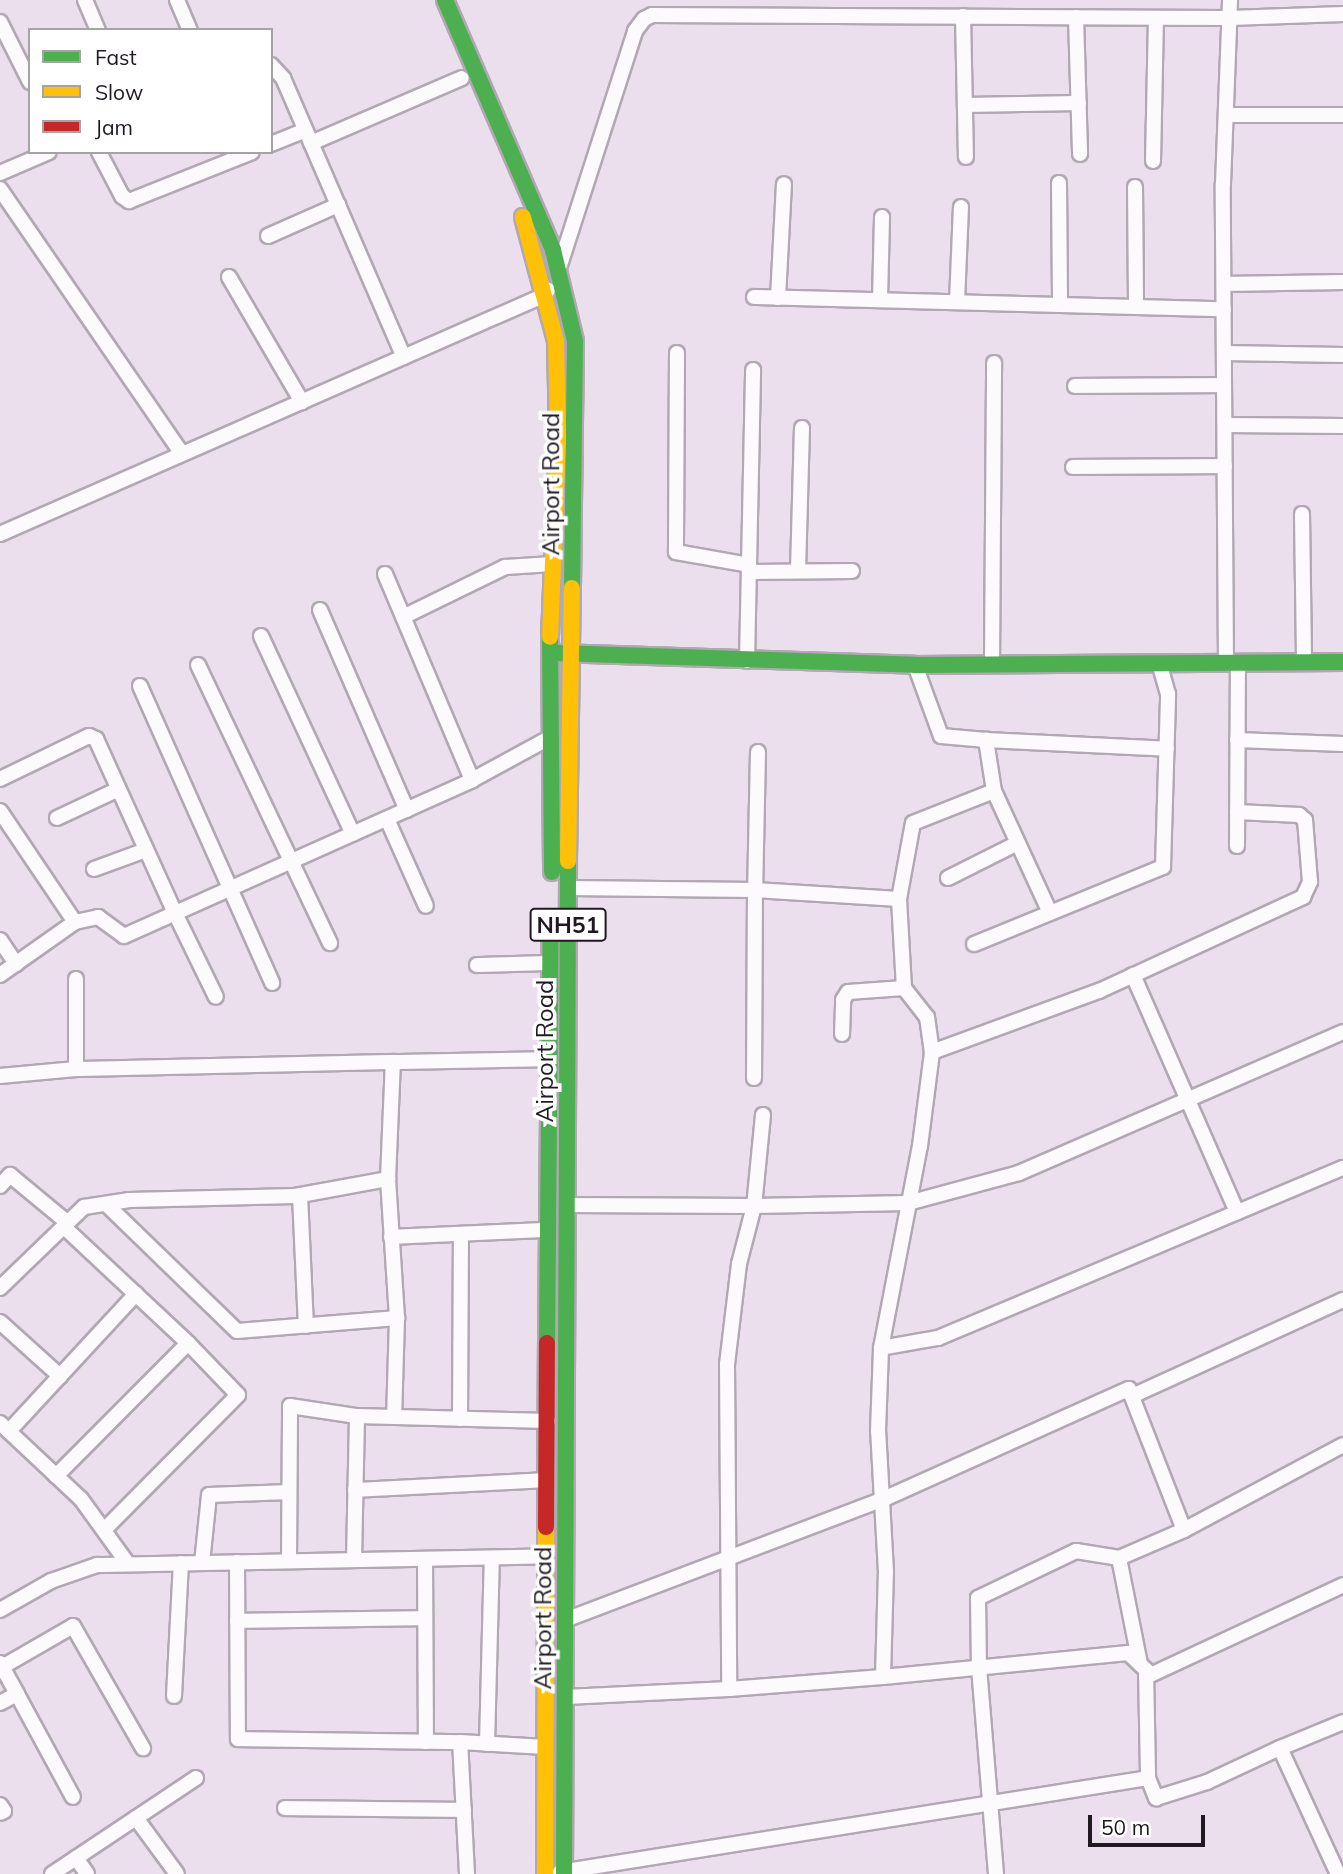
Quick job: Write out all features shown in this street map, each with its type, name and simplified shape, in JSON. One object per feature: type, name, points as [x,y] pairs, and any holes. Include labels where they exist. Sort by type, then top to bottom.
[{"type":"main road","name":"Airport Road","points":[[428,0],[527,226],[556,341],[558,438],[549,652],[551,737],[545,1874]]},
{"type":"main road","name":"Airport Road","points":[[445,0],[559,270],[575,341],[568,888],[564,1873]]},
{"type":"main road","points":[[549,652],[915,665],[1343,662]]},
{"type":"street","points":[[85,0],[97,28]]},
{"type":"street","points":[[177,0],[189,28]]},
{"type":"street","points":[[755,0],[755,15]]},
{"type":"street","points":[[1230,0],[1226,116],[1224,385],[1232,663],[1237,740],[1237,846]]},
{"type":"street","points":[[0,534],[545,295],[559,270],[640,24],[652,15],[1230,18],[1343,14]]},
{"type":"street","points":[[963,16],[966,157]]},
{"type":"street","points":[[1076,17],[1080,154]]},
{"type":"street","points":[[1153,161],[1156,18]]},
{"type":"street","points":[[0,22],[28,78]]},
{"type":"street","points":[[273,67],[283,78],[404,357]]},
{"type":"street","points":[[273,144],[308,137],[462,78]]},
{"type":"street","points":[[965,105],[1079,103]]},
{"type":"street","points":[[1226,116],[1343,114]]},
{"type":"street","points":[[0,173],[44,154]]},
{"type":"street","points":[[100,154],[122,195],[129,201],[246,154]]},
{"type":"street","points":[[1059,183],[1060,305]]},
{"type":"street","points":[[778,298],[783,184]]},
{"type":"street","points":[[1135,187],[1136,307]]},
{"type":"street","points":[[0,189],[181,454]]},
{"type":"street","points":[[268,236],[338,205]]},
{"type":"street","points":[[957,302],[961,207]]},
{"type":"street","points":[[880,300],[882,217]]},
{"type":"street","points":[[229,277],[302,402]]},
{"type":"street","points":[[1224,284],[1343,282]]},
{"type":"street","points":[[754,297],[1224,309]]},
{"type":"street","points":[[677,353],[674,479],[676,552],[749,568],[852,571]]},
{"type":"street","points":[[1224,353],[1343,355]]},
{"type":"street","points":[[992,664],[994,363]]},
{"type":"street","points":[[747,661],[753,370]]},
{"type":"street","points":[[1075,386],[1224,385]]},
{"type":"street","points":[[1225,425],[1343,426]]},
{"type":"street","points":[[798,571],[802,428]]},
{"type":"street","points":[[1073,467],[1225,466]]},
{"type":"street","points":[[1302,514],[1304,662]]},
{"type":"street","points":[[403,617],[505,567],[553,564]]},
{"type":"street","points":[[385,575],[472,780]]},
{"type":"street","points":[[320,610],[407,810]]},
{"type":"street","points":[[261,636],[353,834]]},
{"type":"street","points":[[974,944],[1163,867],[1168,694],[1159,663]]},
{"type":"street","points":[[198,664],[330,943]]},
{"type":"street","points":[[915,665],[941,736],[1167,749]]},
{"type":"street","points":[[140,686],[272,983]]},
{"type":"street","points":[[0,779],[89,736],[96,739],[216,997]]},
{"type":"street","points":[[0,975],[75,922],[98,917],[124,936],[472,780],[551,737]]},
{"type":"street","points":[[986,740],[994,791],[1050,913]]},
{"type":"street","points":[[1237,740],[1343,744]]},
{"type":"street","points":[[754,1078],[758,752]]},
{"type":"street","points":[[57,818],[119,789]]},
{"type":"street","points":[[883,1677],[886,1572],[878,1431],[881,1348],[932,1052],[927,1017],[904,988],[899,899],[913,823],[994,791]]},
{"type":"street","points":[[0,811],[75,922]]},
{"type":"street","points":[[932,1052],[1005,1027],[1133,975],[1307,894],[1310,882],[1307,824],[1303,817],[1237,812]]},
{"type":"street","points":[[387,819],[426,906]]},
{"type":"street","points":[[948,878],[1018,843]]},
{"type":"street","points":[[94,869],[146,850]]},
{"type":"street","points":[[568,888],[755,890],[899,899]]},
{"type":"street","points":[[0,940],[16,964]]},
{"type":"street","points":[[477,965],[550,963]]},
{"type":"street","points":[[1133,975],[1237,1212]]},
{"type":"street","points":[[76,979],[76,1069]]},
{"type":"street","points":[[842,1034],[843,999],[848,992],[904,988]]},
{"type":"street","points":[[567,1205],[908,1203],[1019,1173],[1343,1031]]},
{"type":"street","points":[[0,1076],[76,1069],[548,1059]]},
{"type":"street","points":[[393,1062],[388,1179],[397,1318],[394,1417]]},
{"type":"street","points":[[729,1689],[727,1364],[739,1264],[754,1206],[763,1115]]},
{"type":"street","points":[[881,1348],[938,1338],[1343,1168]]},
{"type":"street","points":[[3,1176],[66,1225],[238,1395],[104,1530]]},
{"type":"street","points":[[0,1288],[84,1208],[128,1200],[300,1195],[388,1179]]},
{"type":"street","points":[[300,1195],[306,1326]]},
{"type":"street","points":[[106,1204],[237,1332],[397,1318]]},
{"type":"street","points":[[391,1237],[547,1230]]},
{"type":"street","points":[[460,1234],[460,1419]]},
{"type":"street","points":[[128,1564],[81,1499],[4,1427],[60,1376],[135,1294]]},
{"type":"street","points":[[1132,1396],[1343,1300]]},
{"type":"street","points":[[0,1322],[60,1376]]},
{"type":"street","points":[[56,1476],[188,1343]]},
{"type":"street","points":[[565,1620],[881,1500],[1129,1389],[1184,1530]]},
{"type":"street","points":[[289,1561],[290,1406],[357,1416],[548,1421]]},
{"type":"street","points":[[354,1560],[357,1416]]},
{"type":"street","points":[[996,1874],[979,1669],[978,1598],[1076,1550],[1119,1558],[1184,1530],[1343,1445]]},
{"type":"street","points":[[355,1490],[546,1480]]},
{"type":"street","points":[[202,1563],[209,1495],[289,1492]]},
{"type":"street","points":[[0,1610],[51,1581],[97,1564],[546,1556]]},
{"type":"street","points":[[487,1744],[492,1558]]},
{"type":"street","points":[[1119,1558],[1143,1671],[1148,1778],[1156,1798],[1207,1782],[1343,1722]]},
{"type":"street","points":[[425,1559],[426,1742]]},
{"type":"street","points":[[237,1562],[238,1739],[460,1742],[545,1747]]},
{"type":"street","points":[[174,1696],[181,1563]]},
{"type":"street","points":[[1143,1671],[1343,1585]]},
{"type":"street","points":[[237,1620],[425,1618]]},
{"type":"street","points":[[74,1797],[1,1665],[73,1626],[143,1748]]},
{"type":"street","points":[[566,1697],[729,1689],[883,1677],[1128,1653],[1143,1671]]},
{"type":"street","points":[[0,1703],[17,1693]]},
{"type":"street","points":[[460,1742],[467,1874]]},
{"type":"street","points":[[1280,1748],[1338,1874]]},
{"type":"street","points":[[52,1874],[196,1778]]},
{"type":"street","points":[[545,1874],[990,1806],[1148,1778]]},
{"type":"street","points":[[0,1805],[4,1811],[0,1813]]},
{"type":"street","points":[[285,1808],[464,1810]]},
{"type":"street","points":[[136,1818],[177,1874]]},
{"type":"street","points":[[76,1858],[87,1874]]},
{"type":"traffic: fast","points":[[445,0],[553,250],[575,341],[572,588]]},
{"type":"traffic: fast","points":[[550,637],[552,872]]},
{"type":"traffic: fast","points":[[557,653],[915,665],[1343,662]]},
{"type":"traffic: fast","points":[[564,1874],[568,861]]},
{"type":"traffic: fast","points":[[547,1343],[551,923]]},
{"type":"traffic: slow","points":[[523,217],[556,341],[558,438],[550,637]]},
{"type":"traffic: slow","points":[[568,861],[572,588]]},
{"type":"traffic: slow","points":[[545,1874],[546,1527]]},
{"type":"traffic: jam","points":[[546,1527],[547,1343]]}]
